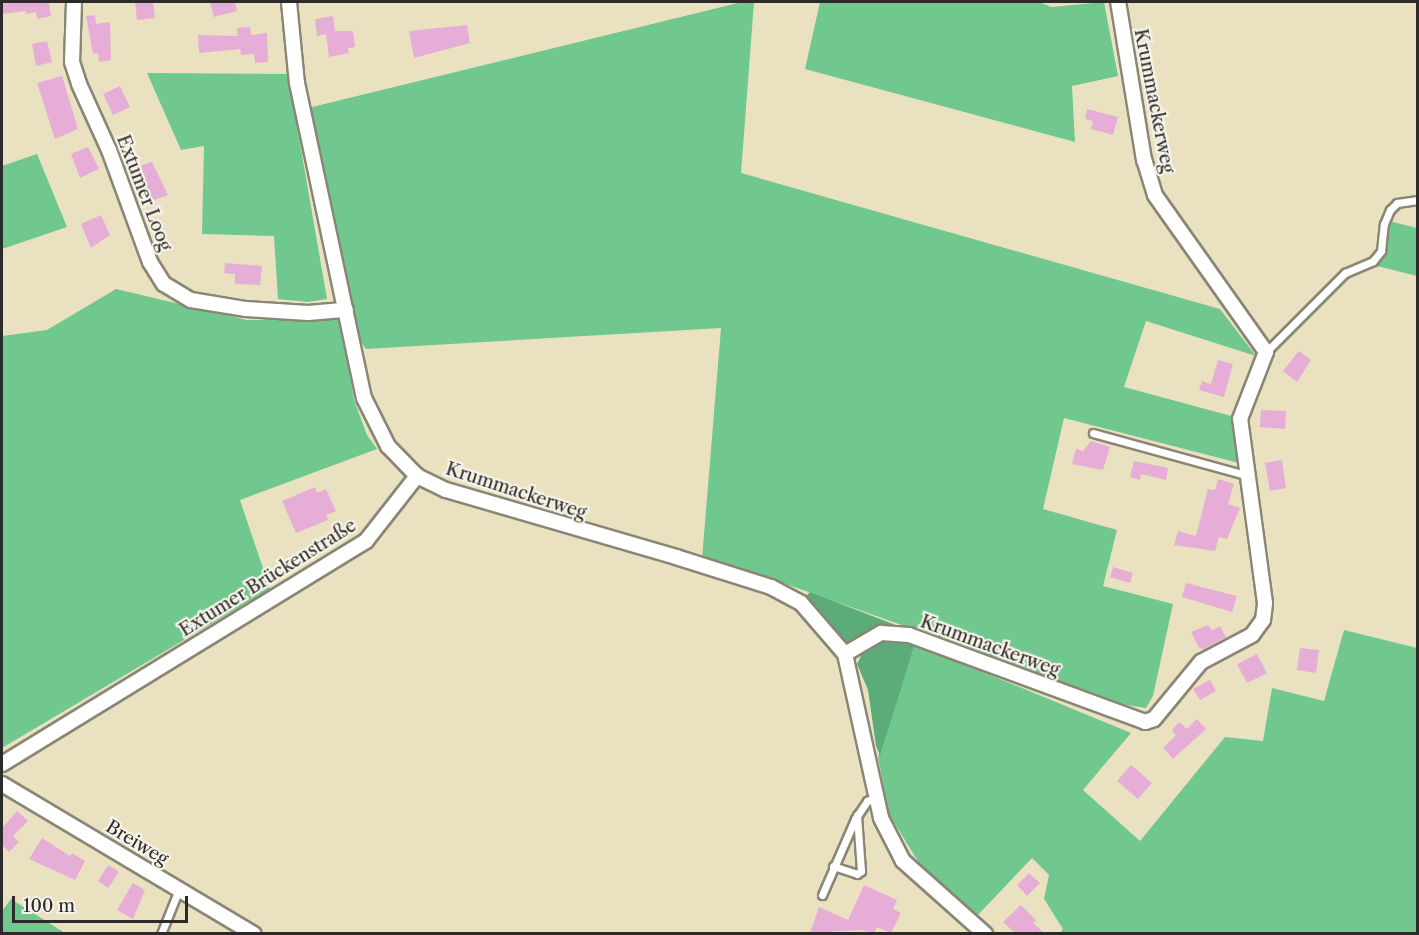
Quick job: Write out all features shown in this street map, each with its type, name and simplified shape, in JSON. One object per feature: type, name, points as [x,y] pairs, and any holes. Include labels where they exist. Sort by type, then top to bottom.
[{"type":"street","name":"Extumer Loog","points":[[74,2],[72,62],[79,84],[109,150],[150,262],[164,284],[191,300],[246,309],[308,313],[346,310]]},
{"type":"street","points":[[289,2],[297,83],[371,417],[388,446],[417,476]]},
{"type":"street","name":"Krummackerweg","points":[[417,476],[446,490],[502,509],[676,557],[771,587],[801,603],[845,654],[881,633],[909,635],[1134,720],[1154,719],[1201,662],[1252,635],[1263,620],[1265,603],[1240,419],[1266,352],[1155,195],[1144,160],[1118,2]]},
{"type":"street","name":"Extumer Brückenstraße","points":[[2,764],[366,541],[417,476]]},
{"type":"street","points":[[845,654],[881,818],[903,861],[985,933]]},
{"type":"street","name":"Breiweg","points":[[2,784],[254,933]]},
{"type":"lane","name":"Krummackerweg","points":[[1266,352],[1346,273],[1372,261],[1381,251],[1384,224],[1390,210],[1397,203],[1418,200]]},
{"type":"lane","points":[[1093,433],[1246,475]]},
{"type":"lane","points":[[822,896],[832,866],[857,815],[867,801],[877,798]]},
{"type":"lane","points":[[832,866],[857,874],[861,871],[857,815]]},
{"type":"lane","points":[[161,933],[178,889]]},
{"type":"green space","points":[[742,2],[754,2],[741,173],[1220,309],[1256,356],[1146,321],[1124,387],[1235,417],[1239,463],[1064,418],[1043,509],[1117,530],[1103,586],[1173,604],[1153,696],[1146,708],[1127,705],[766,577],[702,559],[721,328],[366,349],[360,341],[308,108]]},
{"type":"green space","points":[[820,2],[1038,2],[1052,7],[1104,2],[1118,76],[1072,86],[1075,142],[805,69]]},
{"type":"green space","points":[[147,73],[288,74],[327,299],[308,302],[278,299],[274,236],[202,234],[204,146],[181,150]]},
{"type":"green space","points":[[37,154],[67,227],[2,249],[2,166]]},
{"type":"green space","points":[[1389,221],[1417,228],[1417,276],[1377,266],[1384,256]]},
{"type":"green space","points":[[116,289],[247,320],[341,319],[354,400],[367,435],[377,449],[240,500],[270,589],[2,748],[2,336],[47,330]]},
{"type":"green space","points":[[810,592],[906,629],[862,637],[847,644],[808,604],[806,596]]},
{"type":"green space","points":[[1344,630],[1417,648],[1417,933],[1060,933],[1063,929],[1044,899],[1049,875],[1032,858],[976,917],[919,863],[889,814],[878,757],[915,644],[1131,733],[1083,790],[1140,841],[1225,737],[1263,741],[1272,688],[1324,701]]},
{"type":"green space","points":[[881,640],[915,644],[880,755],[876,746],[868,690],[857,664],[865,648]]},
{"type":"green space","points":[[11,899],[65,933],[2,933],[2,911]]},
{"type":"building","points":[[2,2],[49,2],[51,16],[37,19],[36,12],[26,14],[26,11],[2,14]]},
{"type":"building","points":[[135,2],[153,2],[155,18],[137,20]]},
{"type":"building","points":[[210,2],[235,2],[237,11],[214,17]]},
{"type":"building","points":[[95,15],[96,24],[110,22],[111,60],[99,62],[98,53],[93,54],[86,16]]},
{"type":"building","points":[[333,16],[335,31],[353,31],[355,47],[348,48],[349,53],[329,57],[326,34],[317,36],[315,19]]},
{"type":"building","points":[[467,25],[470,43],[414,58],[409,31]]},
{"type":"building","points":[[250,27],[251,35],[267,33],[268,62],[255,63],[254,54],[241,55],[240,49],[199,53],[198,35],[238,36],[237,28]]},
{"type":"building","points":[[47,41],[52,62],[36,66],[32,44]]},
{"type":"building","points":[[62,76],[78,129],[55,139],[37,83]]},
{"type":"building","points":[[120,86],[130,107],[113,115],[103,94]]},
{"type":"building","points":[[1087,109],[1118,117],[1113,135],[1091,129],[1093,121],[1085,119]]},
{"type":"building","points":[[88,147],[99,169],[80,178],[71,154]]},
{"type":"building","points":[[152,162],[168,195],[141,205],[131,169]]},
{"type":"building","points":[[101,215],[110,235],[91,248],[81,224]]},
{"type":"building","points":[[225,263],[262,266],[260,285],[235,284],[235,274],[224,273]]},
{"type":"building","points":[[1299,351],[1311,360],[1297,382],[1283,371]]},
{"type":"building","points":[[1218,360],[1233,364],[1224,397],[1199,390],[1202,381],[1211,384]]},
{"type":"building","points":[[1261,410],[1286,411],[1285,429],[1260,427]]},
{"type":"building","points":[[1091,441],[1110,447],[1103,470],[1072,464],[1076,449],[1083,451]]},
{"type":"building","points":[[1282,460],[1286,488],[1270,491],[1265,463]]},
{"type":"building","points":[[1134,461],[1168,468],[1166,480],[1141,474],[1140,480],[1130,477]]},
{"type":"building","points":[[1218,479],[1234,484],[1228,504],[1240,508],[1227,539],[1219,537],[1215,551],[1174,545],[1178,531],[1196,536],[1208,489],[1215,490]]},
{"type":"building","points":[[315,487],[317,493],[326,489],[336,511],[326,515],[328,520],[296,533],[282,501]]},
{"type":"building","points":[[1113,567],[1133,573],[1130,583],[1110,577]]},
{"type":"building","points":[[1186,583],[1237,596],[1232,612],[1182,597]]},
{"type":"building","points":[[1208,625],[1212,630],[1220,626],[1226,637],[1204,649],[1199,648],[1191,632]]},
{"type":"building","points":[[1300,648],[1319,650],[1316,673],[1297,670]]},
{"type":"building","points":[[1257,654],[1267,673],[1247,683],[1237,664]]},
{"type":"building","points":[[1210,680],[1216,691],[1200,700],[1193,689]]},
{"type":"building","points":[[1197,719],[1206,729],[1173,759],[1163,748],[1176,735],[1172,730],[1179,722],[1187,729]]},
{"type":"building","points":[[1131,765],[1152,783],[1138,799],[1117,781]]},
{"type":"building","points":[[17,811],[28,821],[13,836],[19,842],[9,852],[2,845],[2,828]]},
{"type":"building","points":[[42,838],[70,856],[72,853],[85,861],[75,880],[29,859]]},
{"type":"building","points":[[108,865],[119,872],[108,888],[98,881]]},
{"type":"building","points":[[1029,873],[1040,883],[1027,896],[1017,885]]},
{"type":"building","points":[[133,883],[145,890],[133,919],[117,910]]},
{"type":"building","points":[[864,885],[897,900],[893,909],[901,913],[891,933],[877,927],[874,933],[860,930],[810,933],[819,907],[848,920]]},
{"type":"building","points":[[1021,905],[1036,920],[1033,923],[1044,933],[1015,933],[1003,922]]}]
